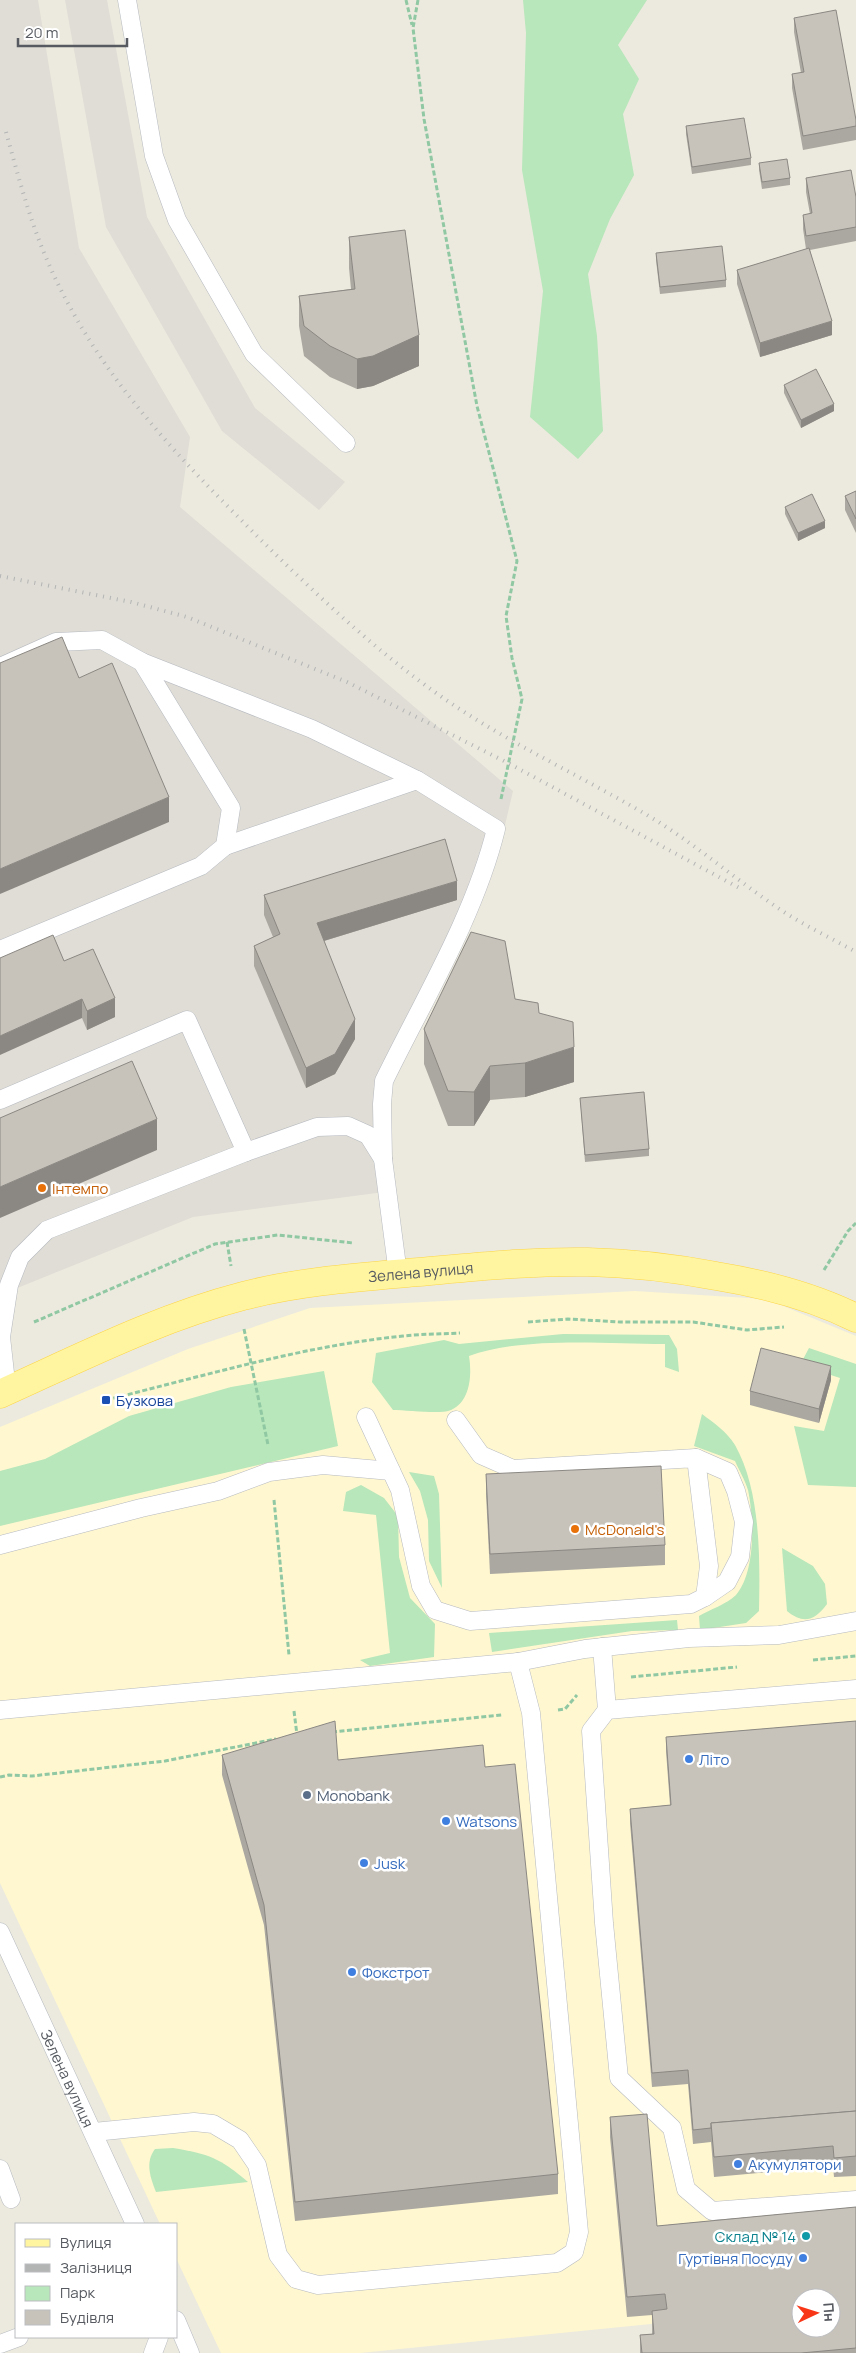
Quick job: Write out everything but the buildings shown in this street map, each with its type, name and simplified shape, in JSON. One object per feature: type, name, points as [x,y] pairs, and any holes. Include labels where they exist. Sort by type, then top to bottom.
[{"type":"main road","name":"Зелена вулиця","points":[[4,1392],[157,1324],[237,1298],[294,1286],[398,1274],[531,1264],[587,1262],[668,1267],[756,1282],[798,1294],[856,1318]]},
{"type":"lane","points":[[128,0],[154,156],[177,220],[254,354],[346,443]]},
{"type":"lane","points":[[0,667],[56,642],[102,640],[142,662],[312,729],[417,780],[496,829],[488,864],[470,907],[384,1081],[382,1104],[383,1159],[398,1274]]},
{"type":"lane","points":[[142,662],[231,808],[225,846]]},
{"type":"lane","points":[[0,950],[201,866],[225,846],[417,780]]},
{"type":"lane","points":[[0,1100],[187,1020],[246,1152]]},
{"type":"lane","points":[[4,1392],[1,1337],[4,1286],[20,1257],[46,1230],[246,1152],[318,1127],[348,1126],[368,1135],[383,1159]]},
{"type":"lane","points":[[366,1417],[400,1490],[421,1586],[435,1610],[470,1621],[690,1604],[705,1597],[727,1582],[740,1557],[744,1522],[736,1491],[728,1472],[696,1458],[513,1469],[481,1455],[456,1420]]},
{"type":"lane","points":[[696,1458],[709,1566],[705,1597]]},
{"type":"lane","points":[[0,1545],[141,1508],[218,1491],[269,1472],[323,1465],[391,1471]]},
{"type":"lane","points":[[0,1710],[518,1662],[602,1647],[689,1638],[779,1635],[856,1621]]},
{"type":"lane","points":[[602,1647],[607,1710],[591,1731],[604,1923],[619,2078],[672,2128],[686,2189],[712,2211],[856,2200]]},
{"type":"lane","points":[[94,2132],[194,2122],[213,2124],[240,2140],[257,2165],[278,2255],[296,2279],[318,2285],[557,2263],[574,2252],[579,2232],[531,1713],[518,1662]]},
{"type":"lane","points":[[607,1710],[856,1689]]},
{"type":"lane","name":"Зелена вулиця","points":[[0,1932],[135,2223]]},
{"type":"lane","points":[[0,2169],[11,2199]]},
{"type":"lane","points":[[178,2325],[190,2353]]},
{"type":"lane","points":[[0,2344],[17,2338]]},
{"type":"lane","points":[[153,2353],[159,2338]]},
{"type":"path","points":[[406,0],[413,28],[424,119],[475,397],[516,561],[506,616],[512,658],[522,698],[496,829]]},
{"type":"path","points":[[413,28],[418,0]]},
{"type":"path","points":[[822,1273],[848,1231],[856,1224]]},
{"type":"path","points":[[34,1322],[215,1244],[278,1235],[394,1247]]},
{"type":"path","points":[[227,1242],[237,1298],[253,1363],[269,1450]]},
{"type":"path","points":[[528,1322],[568,1319],[620,1322],[693,1322],[747,1330],[792,1326]]},
{"type":"path","points":[[106,1400],[253,1363],[358,1341],[405,1335],[460,1334]]},
{"type":"path","points":[[274,1498],[289,1656]]},
{"type":"path","points":[[808,1660],[856,1656]]},
{"type":"path","points":[[549,1710],[565,1709],[589,1681],[740,1666]]},
{"type":"path","points":[[326,1732],[505,1715]]},
{"type":"path","points":[[287,1737],[306,1734]]},
{"type":"path","points":[[0,1777],[9,1775],[32,1776],[165,1761],[278,1739]]},
{"type":"shaded area","points":[[0,0],[38,0],[79,248],[190,437],[180,507],[513,791],[497,859],[389,1079],[392,1191],[193,1217],[0,1295]]},
{"type":"shaded area","points":[[65,0],[107,0],[147,217],[255,408],[345,482],[319,510],[222,431],[106,227]]},
{"type":"shaded area","points":[[635,1291],[766,1299],[856,1336],[856,2303],[841,2300],[841,2288],[791,2288],[791,2310],[360,2353],[221,2353],[178,2262],[178,2223],[160,2223],[0,1883],[0,1427],[188,1349],[310,1308]]},
{"type":"green space","points":[[523,0],[647,0],[618,45],[639,79],[623,114],[634,175],[610,219],[588,274],[597,336],[603,431],[578,459],[530,417],[543,291],[522,170],[526,33]]},
{"type":"green space","points":[[563,1334],[669,1335],[677,1349],[679,1372],[665,1367],[665,1344],[566,1342],[515,1346],[469,1356],[470,1379],[466,1395],[456,1407],[444,1412],[393,1410],[372,1382],[376,1353],[444,1340],[459,1344]]},
{"type":"green space","points":[[809,1348],[856,1364],[856,1487],[808,1485],[794,1426],[824,1431],[840,1378],[800,1365]]},
{"type":"green space","points":[[324,1371],[338,1446],[0,1526],[0,1471],[45,1459],[129,1416],[231,1387]]},
{"type":"green space","points":[[702,1414],[720,1428],[735,1445],[744,1463],[750,1483],[759,1548],[759,1611],[746,1623],[700,1630],[699,1616],[732,1598],[743,1585],[752,1544],[748,1490],[735,1461],[694,1446]]},
{"type":"green space","points":[[409,1472],[434,1476],[439,1494],[442,1588],[429,1561],[428,1520],[420,1491]]},
{"type":"green space","points":[[361,1485],[384,1498],[398,1516],[399,1557],[410,1598],[435,1624],[434,1657],[370,1666],[360,1660],[390,1653],[376,1515],[343,1511],[346,1492]]},
{"type":"green space","points":[[782,1548],[813,1566],[825,1584],[827,1604],[814,1617],[809,1619],[799,1618],[787,1611]]},
{"type":"green space","points":[[677,1620],[678,1630],[632,1631],[492,1652],[489,1633]]},
{"type":"green space","points":[[173,2148],[196,2152],[214,2158],[230,2167],[248,2182],[156,2192],[150,2170],[150,2159],[155,2149]]},
{"type":"railway","points":[[6,132],[24,196],[47,260],[67,301],[90,340],[115,377],[171,446],[287,566],[380,650],[455,706],[480,722],[657,821],[689,842],[781,910],[856,952]]},
{"type":"railway","points":[[0,576],[131,602],[187,617],[347,682],[508,763],[743,890]]},
{"type":"place","name":"Інтемпо","points":[[42,1188]]},
{"type":"place","name":"Бузкова","points":[[106,1400]]},
{"type":"place","name":"McDonald's","points":[[575,1529]]},
{"type":"place","name":"Літо","points":[[689,1759]]},
{"type":"place","name":"Monobank","points":[[307,1795]]},
{"type":"place","name":"Watsons","points":[[446,1821]]},
{"type":"place","name":"Jusk","points":[[364,1863]]},
{"type":"place","name":"Фокстрот","points":[[352,1972]]},
{"type":"place","name":"Акумулятори","points":[[738,2164]]},
{"type":"place","name":"Склад № 14","points":[[806,2236]]},
{"type":"place","name":"Гуртівня Посуду","points":[[803,2258]]}]
